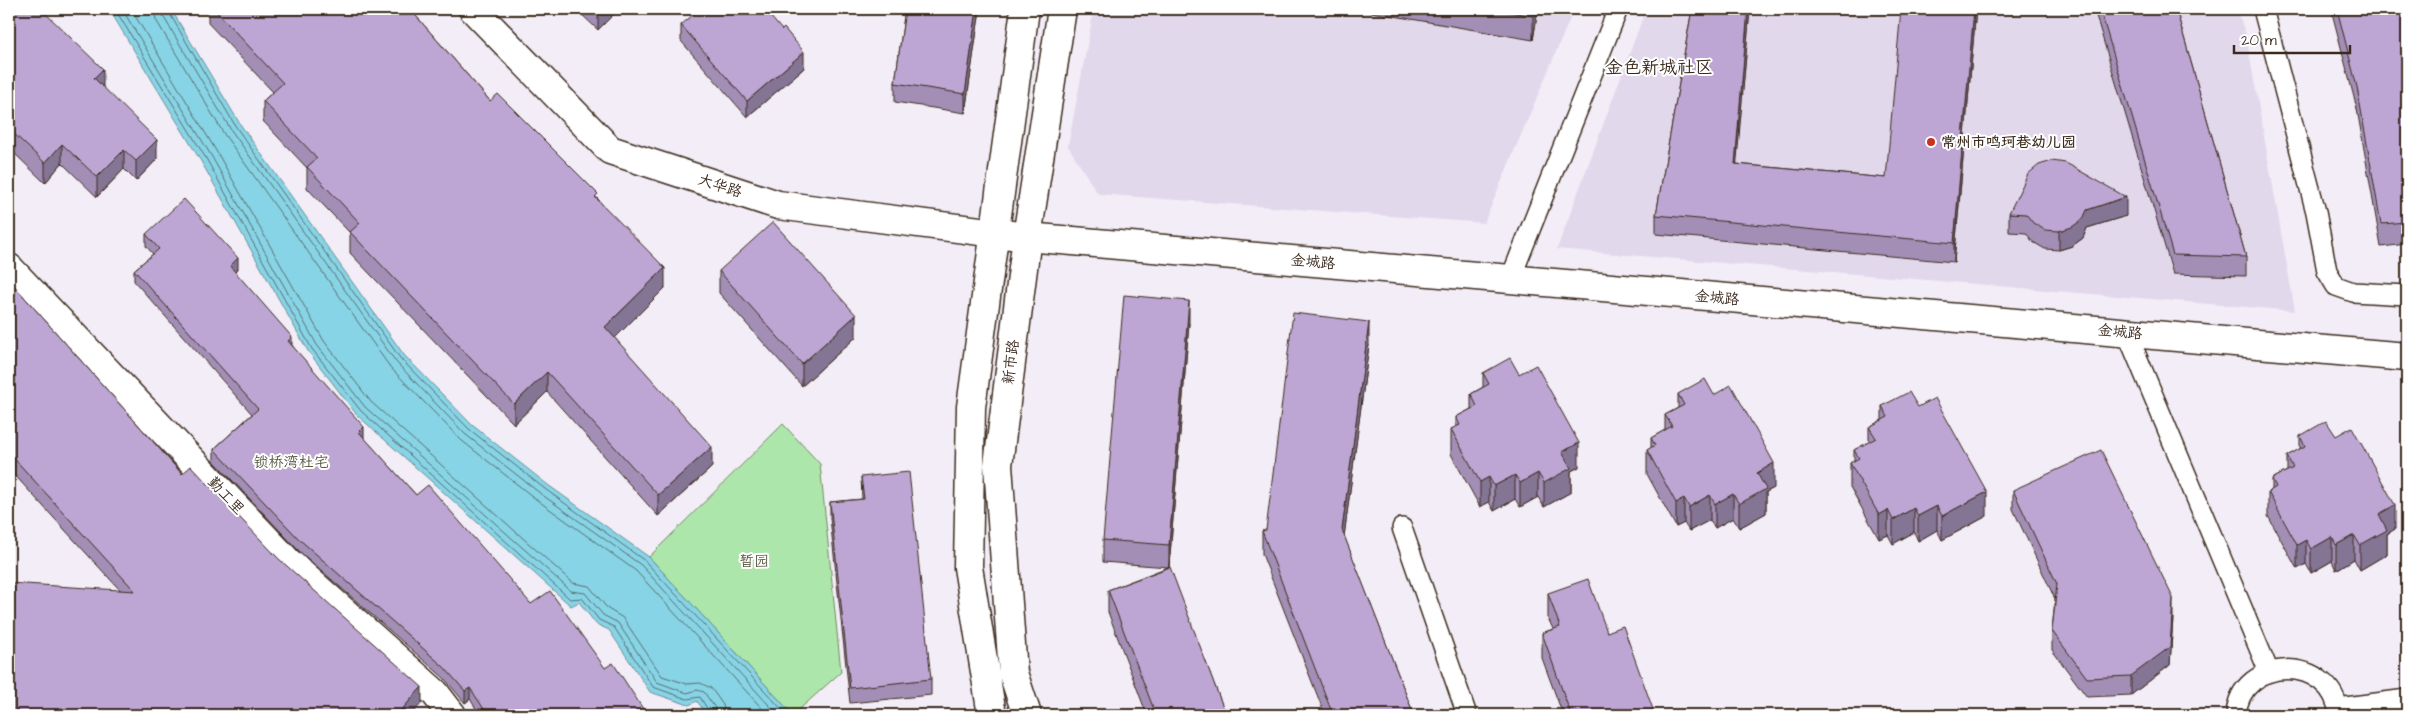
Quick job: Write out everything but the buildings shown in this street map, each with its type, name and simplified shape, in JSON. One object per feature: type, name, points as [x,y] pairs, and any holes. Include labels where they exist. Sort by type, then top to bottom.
[{"type":"street","name":"大华路","points":[[473,9],[610,150],[778,205],[1027,237]]},
{"type":"street","points":[[992,715],[968,567],[971,407],[1025,9]]},
{"type":"street","name":"新市路","points":[[1027,715],[1013,673],[998,465],[1027,237],[1062,9]]},
{"type":"street","name":"金城路","points":[[1027,237],[2407,357]]},
{"type":"street","name":"勤工里","points":[[9,268],[288,562],[435,693],[452,715]]},
{"type":"lane","points":[[1510,280],[1618,9]]},
{"type":"lane","points":[[2263,9],[2316,212],[2327,271],[2336,286],[2353,292],[2407,295]]},
{"type":"lane","points":[[2128,333],[2269,672]]},
{"type":"lane","points":[[1402,528],[1468,715]]},
{"type":"lane","points":[[2236,715],[2242,694],[2253,681],[2269,672],[2286,668],[2303,671],[2319,679],[2332,692],[2338,712],[2407,699]]},
{"type":"shaded area","points":[[1094,9],[1574,9],[1484,223],[1098,194],[1068,146]]},
{"type":"shaded area","name":"常州市鸣珂巷幼儿园","points":[[1646,9],[2236,9],[2246,35],[2295,311],[1557,249]]},
{"type":"green space","name":"暂园","points":[[783,424],[820,464],[841,672],[793,715],[649,557]]},
{"type":"water","points":[[109,9],[171,9],[240,124],[404,355],[472,425],[548,485],[649,557],[793,715],[707,715],[697,701],[689,705],[650,692],[609,630],[596,624],[579,602],[571,606],[357,415],[308,351],[202,163]]},
{"type":"place","name":"常州市鸣珂巷幼儿园","points":[[1931,142]]},
{"type":"district","name":"金色新城社区","points":[[1659,67]]},
{"type":"park label","name":"锁桥湾杜宅","points":[[291,462]]}]
